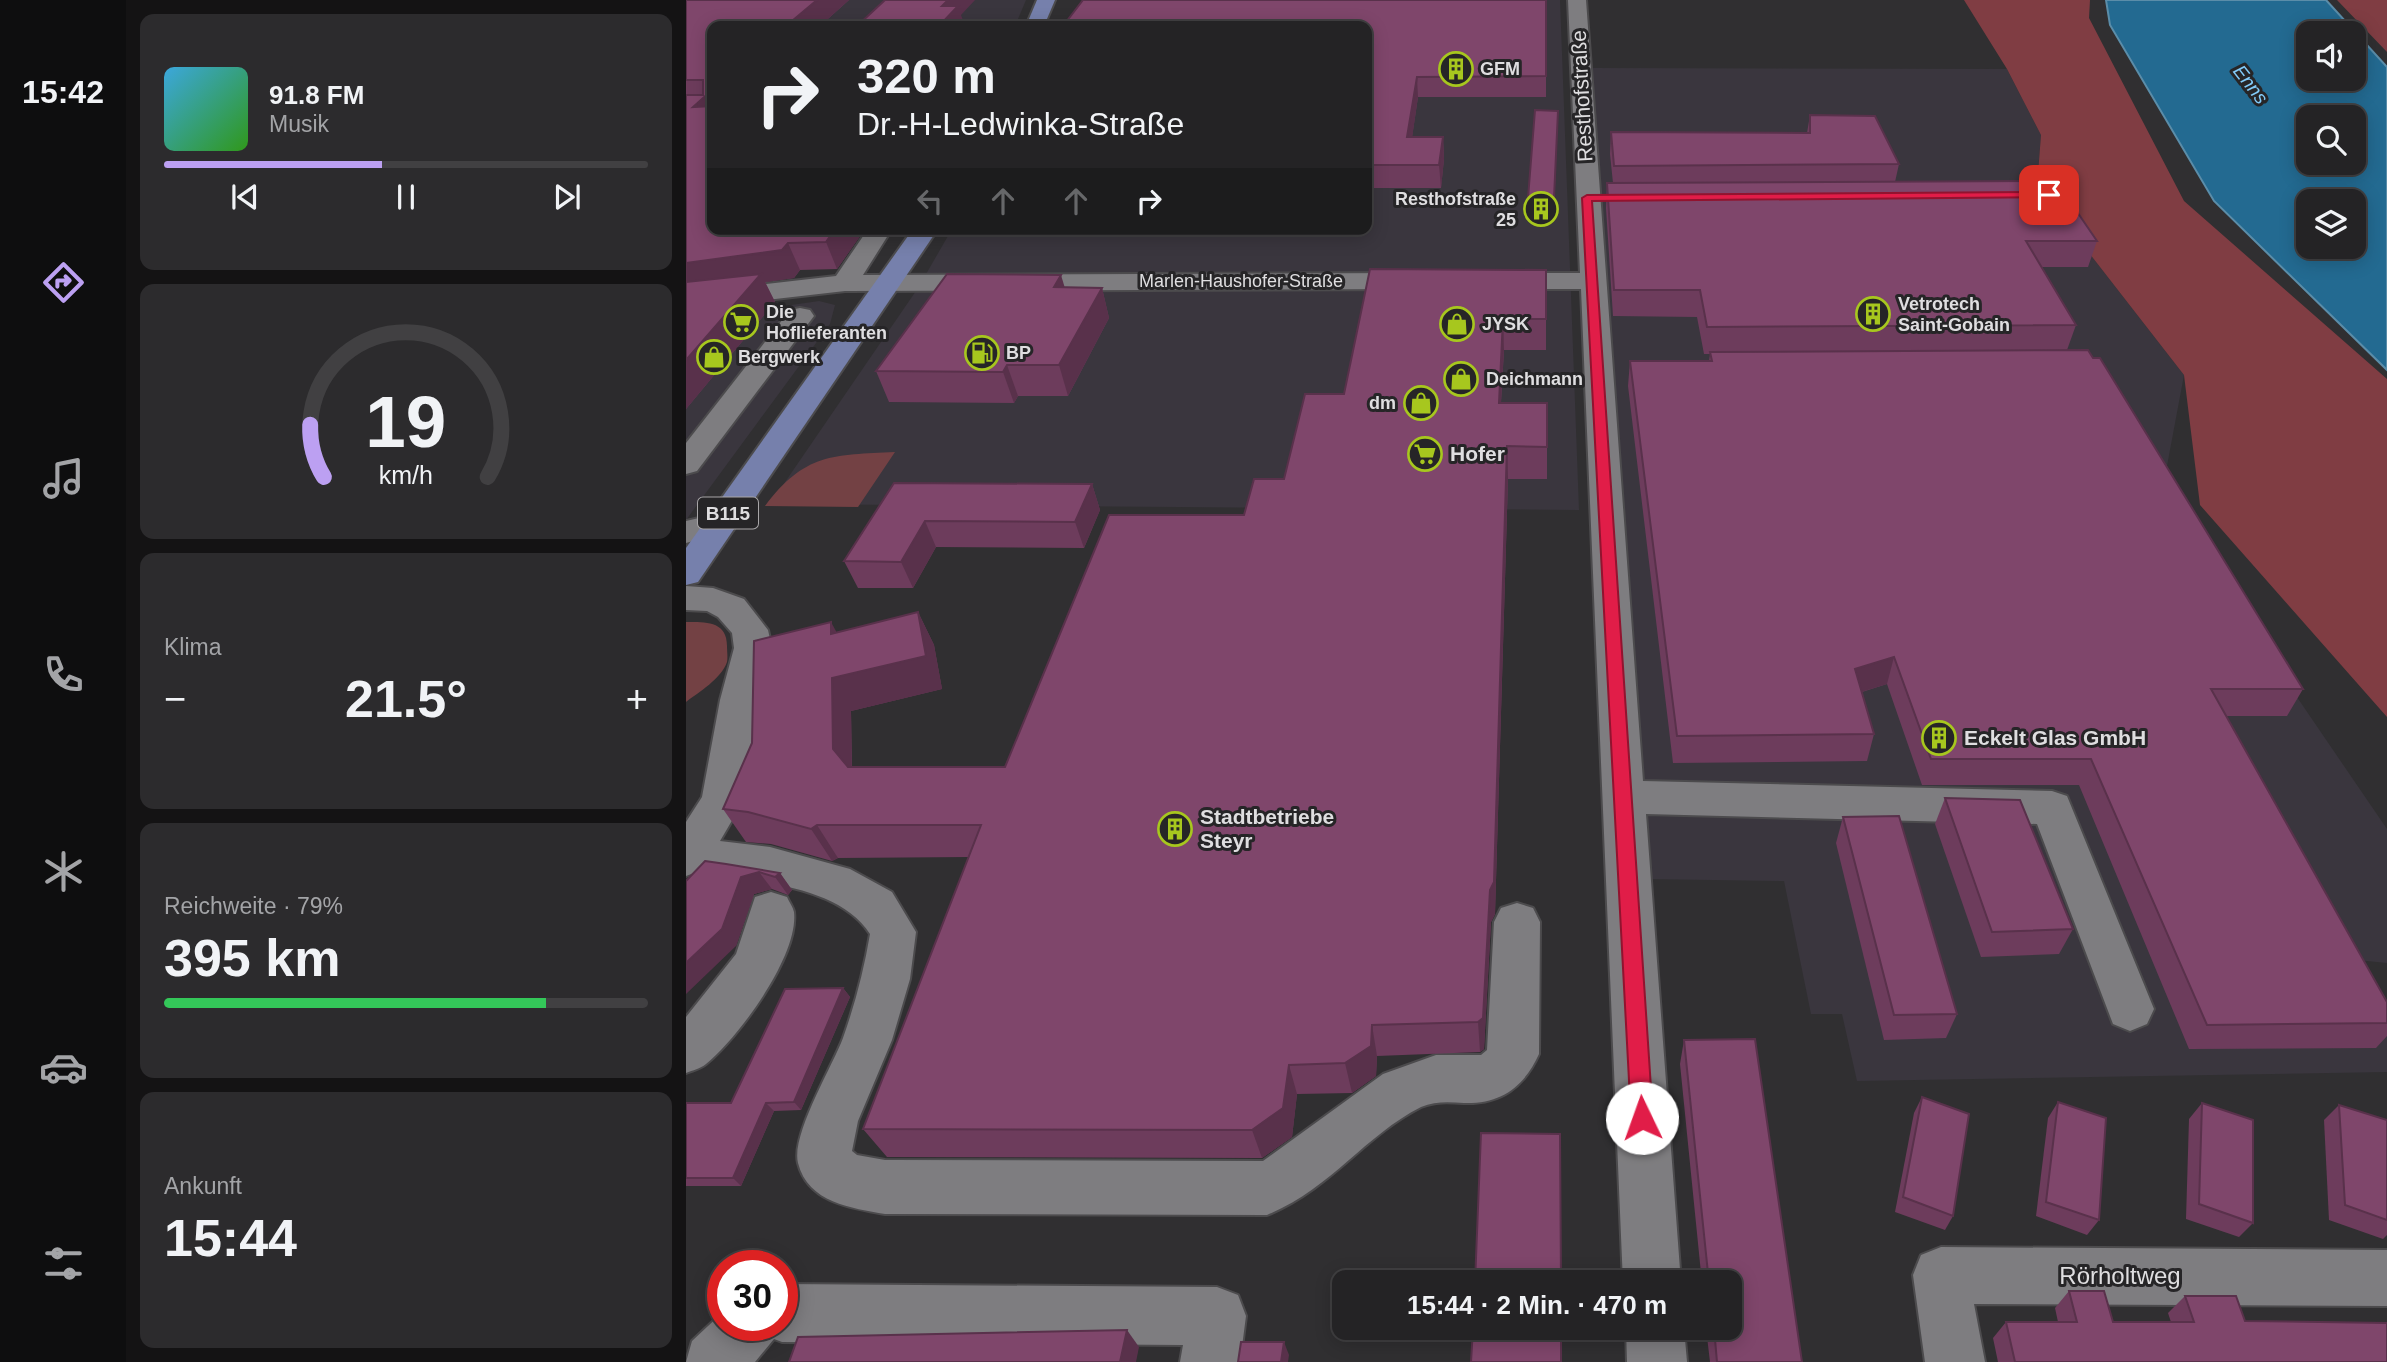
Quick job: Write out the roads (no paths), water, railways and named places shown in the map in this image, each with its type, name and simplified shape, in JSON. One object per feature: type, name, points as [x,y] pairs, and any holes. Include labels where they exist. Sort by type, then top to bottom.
[{"type":"main road","points":[[1037,21],[1046,0]]},
{"type":"main road","name":"B115","points":[[686,579],[721,523],[922,235]]},
{"type":"street","name":"Resthofstraße","points":[[1577,0],[1601,198],[1592,281],[1611,366],[1623,797],[1651,1270]]},
{"type":"street","points":[[845,283],[876,235]]},
{"type":"street","name":"Marlen-Haushofer-Straße","points":[[686,301],[845,283],[1441,281]]},
{"type":"street","points":[[1468,281],[1592,281]]},
{"type":"street","points":[[686,464],[800,316]]},
{"type":"street","points":[[686,532],[721,523]]},
{"type":"street","points":[[686,579],[713,600],[731,608],[750,630],[753,648],[740,700],[723,800],[698,865],[770,865],[834,882],[876,905],[893,932],[886,979],[867,1040],[832,1121],[824,1161],[844,1180],[885,1186],[1267,1188],[1292,1177],[1395,1094],[1425,1081],[1490,1077],[1504,1071],[1514,1054],[1517,922]]},
{"type":"street","points":[[1623,797],[2052,808],[2130,1009]]},
{"type":"street","points":[[686,1050],[726,1005],[757,960],[768,937],[771,911]]},
{"type":"street","name":"Rörholtweg","points":[[1955,1362],[1941,1275],[2387,1278]]},
{"type":"street","points":[[798,1313],[1217,1316],[1210,1362]]},
{"type":"street","points":[[1656,1340],[1657,1362]]},
{"type":"street","points":[[713,1362],[735,1341]]},
{"type":"water","name":"Enns","points":[[2106,0],[2326,0],[2345,21],[2296,21],[2296,91],[2366,91],[2366,44],[2387,67],[2387,370],[2214,201],[2110,25]]},
{"type":"place","name":"GFM","points":[[1456,69]]},
{"type":"place","name":"Resthofstraße 25","points":[[1541,209]]},
{"type":"place","name":"Vetrotech Saint-Gobain","points":[[1873,314]]},
{"type":"place","name":"Die Hoflieferanten","points":[[741,322]]},
{"type":"place","name":"JYSK","points":[[1457,324]]},
{"type":"place","name":"BP","points":[[982,353]]},
{"type":"place","name":"Bergwerk","points":[[714,357]]},
{"type":"place","name":"Deichmann","points":[[1461,379]]},
{"type":"place","name":"dm","points":[[1421,403]]},
{"type":"place","name":"Hofer","points":[[1425,454]]},
{"type":"place","name":"Eckelt Glas GmbH","points":[[1939,738]]},
{"type":"place","name":"Stadtbetriebe Steyr","points":[[1175,829]]}]
